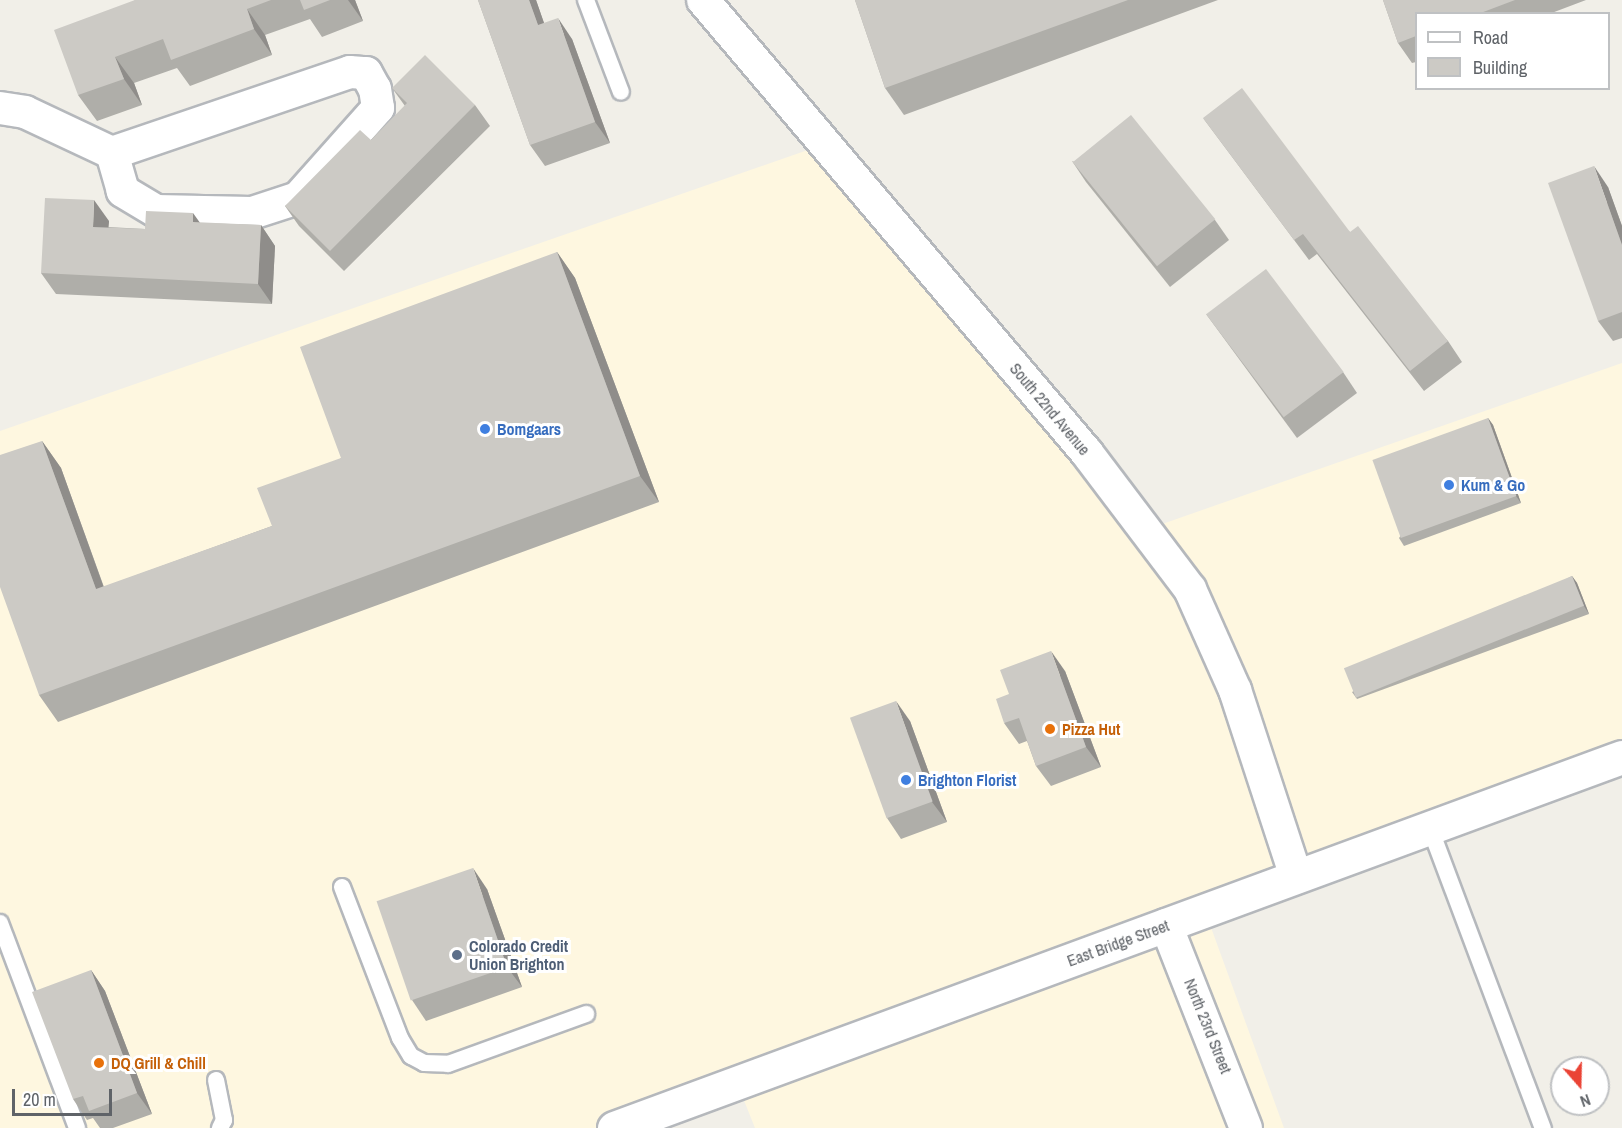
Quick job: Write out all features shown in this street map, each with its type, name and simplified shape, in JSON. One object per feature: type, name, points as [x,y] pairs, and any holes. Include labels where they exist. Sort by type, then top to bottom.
[{"type":"main road","name":"East Bridge Street","points":[[614,1128],[1622,757]]},
{"type":"street","name":"South 22nd Avenue","points":[[703,0],[1087,453],[1190,589],[1235,690],[1296,877]]},
{"type":"street","points":[[0,108],[25,112],[112,153],[350,72],[366,73],[375,89],[378,108],[298,198],[252,213],[156,212],[123,191],[112,153]]},
{"type":"street","name":"North 23rd Street","points":[[1166,925],[1246,1128]]},
{"type":"lane","points":[[586,0],[621,92]]},
{"type":"lane","points":[[1430,828],[1543,1128]]},
{"type":"lane","points":[[342,887],[400,1038],[411,1056],[424,1063],[448,1064],[586,1014]]},
{"type":"lane","points":[[0,923],[77,1128]]},
{"type":"lane","points":[[216,1080],[224,1120],[220,1128]]},
{"type":"shaded area","points":[[825,144],[1148,529],[1622,363],[1622,757],[1205,911],[1284,1128],[755,1128],[737,1083],[614,1128],[0,1128],[0,431]]},
{"type":"building","points":[[135,0],[271,0],[247,9],[254,29],[171,60],[163,39],[115,57],[124,79],[78,95],[54,30]]},
{"type":"building","points":[[300,0],[330,0],[304,10]]},
{"type":"building","points":[[478,0],[529,0],[538,25],[558,18],[595,122],[530,145]]},
{"type":"building","points":[[855,0],[1128,0],[885,88]]},
{"type":"building","points":[[1383,0],[1515,0],[1483,12],[1415,12],[1415,36],[1398,43]]},
{"type":"building","points":[[425,55],[475,105],[330,251],[285,206],[360,130],[371,140],[407,103],[392,88]]},
{"type":"building","points":[[1242,88],[1350,232],[1358,226],[1448,341],[1410,371],[1303,234],[1294,240],[1203,118]]},
{"type":"building","points":[[1131,115],[1215,219],[1157,266],[1073,162]]},
{"type":"building","points":[[1594,166],[1622,245],[1622,312],[1598,321],[1548,183]]},
{"type":"building","points":[[45,198],[94,200],[93,227],[145,229],[146,211],[193,213],[193,222],[261,225],[258,284],[41,273]]},
{"type":"building","points":[[557,252],[640,476],[39,695],[0,587],[0,455],[42,441],[96,589],[272,526],[257,488],[341,458],[300,347]]},
{"type":"building","points":[[1266,269],[1344,372],[1284,417],[1206,314]]},
{"type":"building","name":"Kum & Go","points":[[1488,418],[1516,496],[1401,538],[1372,460]]},
{"type":"building","points":[[1572,576],[1584,606],[1356,698],[1344,668]]},
{"type":"building","name":"Pizza Hut","points":[[1051,651],[1086,747],[1036,766],[1019,718],[1004,723],[996,699],[1009,694],[1000,670]]},
{"type":"building","name":"Brighton Florist","points":[[896,701],[933,802],[887,818],[850,718]]},
{"type":"building","name":"Colorado Credit Union Brighton","points":[[473,868],[507,967],[411,1000],[377,901]]},
{"type":"building","name":"DQ Grill & Chill","points":[[91,970],[137,1093],[89,1111],[83,1096],[73,1099],[32,992]]},
{"type":"place","name":"Bomgaars","points":[[485,429]]},
{"type":"place","name":"Kum & Go","points":[[1449,485]]},
{"type":"place","name":"Pizza Hut","points":[[1050,729]]},
{"type":"place","name":"Brighton Florist","points":[[906,780]]},
{"type":"place","name":"Colorado Credit Union Brighton","points":[[457,955]]},
{"type":"place","name":"DQ Grill & Chill","points":[[99,1063]]}]
